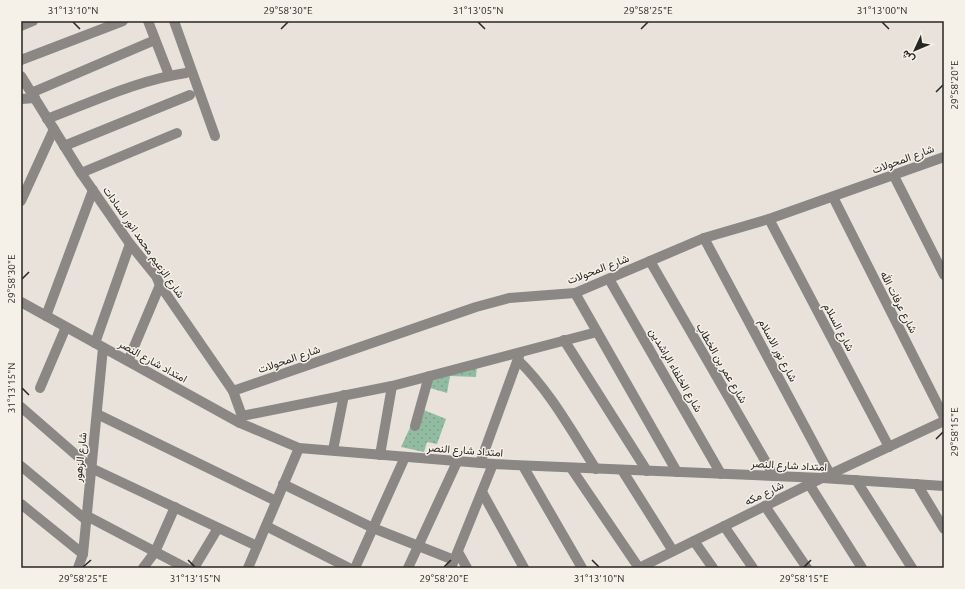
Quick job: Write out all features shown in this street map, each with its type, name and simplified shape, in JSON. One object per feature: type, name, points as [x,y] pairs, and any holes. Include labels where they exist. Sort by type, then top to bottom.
[{"type":"street","points":[[21,26],[33,21]]},
{"type":"street","points":[[21,60],[123,21]]},
{"type":"street","points":[[148,21],[169,76]]},
{"type":"street","points":[[174,21],[215,136]]},
{"type":"street","points":[[21,100],[33,96],[155,40]]},
{"type":"street","points":[[47,119],[133,86],[186,73]]},
{"type":"street","name":"شارع الزعيم محمد انور السادات","points":[[21,76],[81,173],[130,244],[156,276],[160,285],[233,391],[241,420]]},
{"type":"street","points":[[64,146],[190,95]]},
{"type":"street","points":[[21,201],[54,129]]},
{"type":"street","points":[[81,173],[177,133]]},
{"type":"street","name":"شارع المحولات","points":[[233,391],[476,307],[509,298],[575,293],[704,238],[769,219],[894,176],[944,157]]},
{"type":"street","points":[[894,176],[944,276]]},
{"type":"street","points":[[46,316],[93,190]]},
{"type":"street","name":"شارع عرفات الله","points":[[833,197],[944,417]]},
{"type":"street","name":"شارع السلام","points":[[769,219],[889,447]]},
{"type":"street","name":"شارع نور الاسلام","points":[[704,238],[826,476]]},
{"type":"street","name":"شارع الزهور","points":[[78,568],[83,554],[97,414],[99,345],[130,244]]},
{"type":"street","name":"شارع عمر بن الخطاب","points":[[650,261],[774,476]]},
{"type":"street","name":"شارع الخلفاء الراشدين","points":[[609,279],[722,474]]},
{"type":"street","points":[[128,361],[160,285]]},
{"type":"street","points":[[575,293],[677,472]]},
{"type":"street","name":"امتداد شارع النصر","points":[[22,306],[46,316],[241,420],[299,448],[480,464],[774,476],[826,476],[856,480],[944,486]]},
{"type":"street","points":[[40,388],[66,327]]},
{"type":"street","points":[[241,420],[344,395],[392,386],[429,376],[519,356],[564,340],[597,332]]},
{"type":"street","points":[[564,340],[647,471]]},
{"type":"street","points":[[480,464],[519,356]]},
{"type":"street","points":[[519,356],[596,469]]},
{"type":"street","points":[[415,426],[429,376]]},
{"type":"street","points":[[380,455],[392,386]]},
{"type":"street","points":[[332,450],[344,395]]},
{"type":"street","points":[[21,408],[91,468],[257,546]]},
{"type":"street","points":[[97,414],[276,501]]},
{"type":"street","name":"شارع مكه","points":[[639,568],[809,484],[944,421]]},
{"type":"street","points":[[248,568],[299,448]]},
{"type":"street","points":[[355,568],[406,457]]},
{"type":"street","points":[[408,568],[457,462]]},
{"type":"street","points":[[454,560],[493,464]]},
{"type":"street","points":[[21,466],[86,518],[186,568]]},
{"type":"street","points":[[524,466],[582,568]]},
{"type":"street","points":[[571,468],[639,568]]},
{"type":"street","points":[[622,470],[673,551]]},
{"type":"street","points":[[856,480],[912,568]]},
{"type":"street","points":[[284,484],[373,528],[454,560],[467,568]]},
{"type":"street","points":[[809,484],[862,568]]},
{"type":"street","points":[[916,484],[944,529]]},
{"type":"street","points":[[482,492],[524,568]]},
{"type":"street","points":[[21,504],[83,554]]},
{"type":"street","points":[[765,506],[807,568]]},
{"type":"street","points":[[143,568],[155,552],[175,508]]},
{"type":"street","points":[[266,526],[349,568]]},
{"type":"street","points":[[724,526],[753,568]]},
{"type":"street","points":[[194,568],[218,528]]},
{"type":"street","points":[[694,541],[713,568]]},
{"type":"green space","points":[[477,364],[476,377],[450,376],[447,393],[430,388],[432,373]]},
{"type":"green space","points":[[419,408],[446,419],[437,444],[427,442],[424,452],[401,447]]}]
